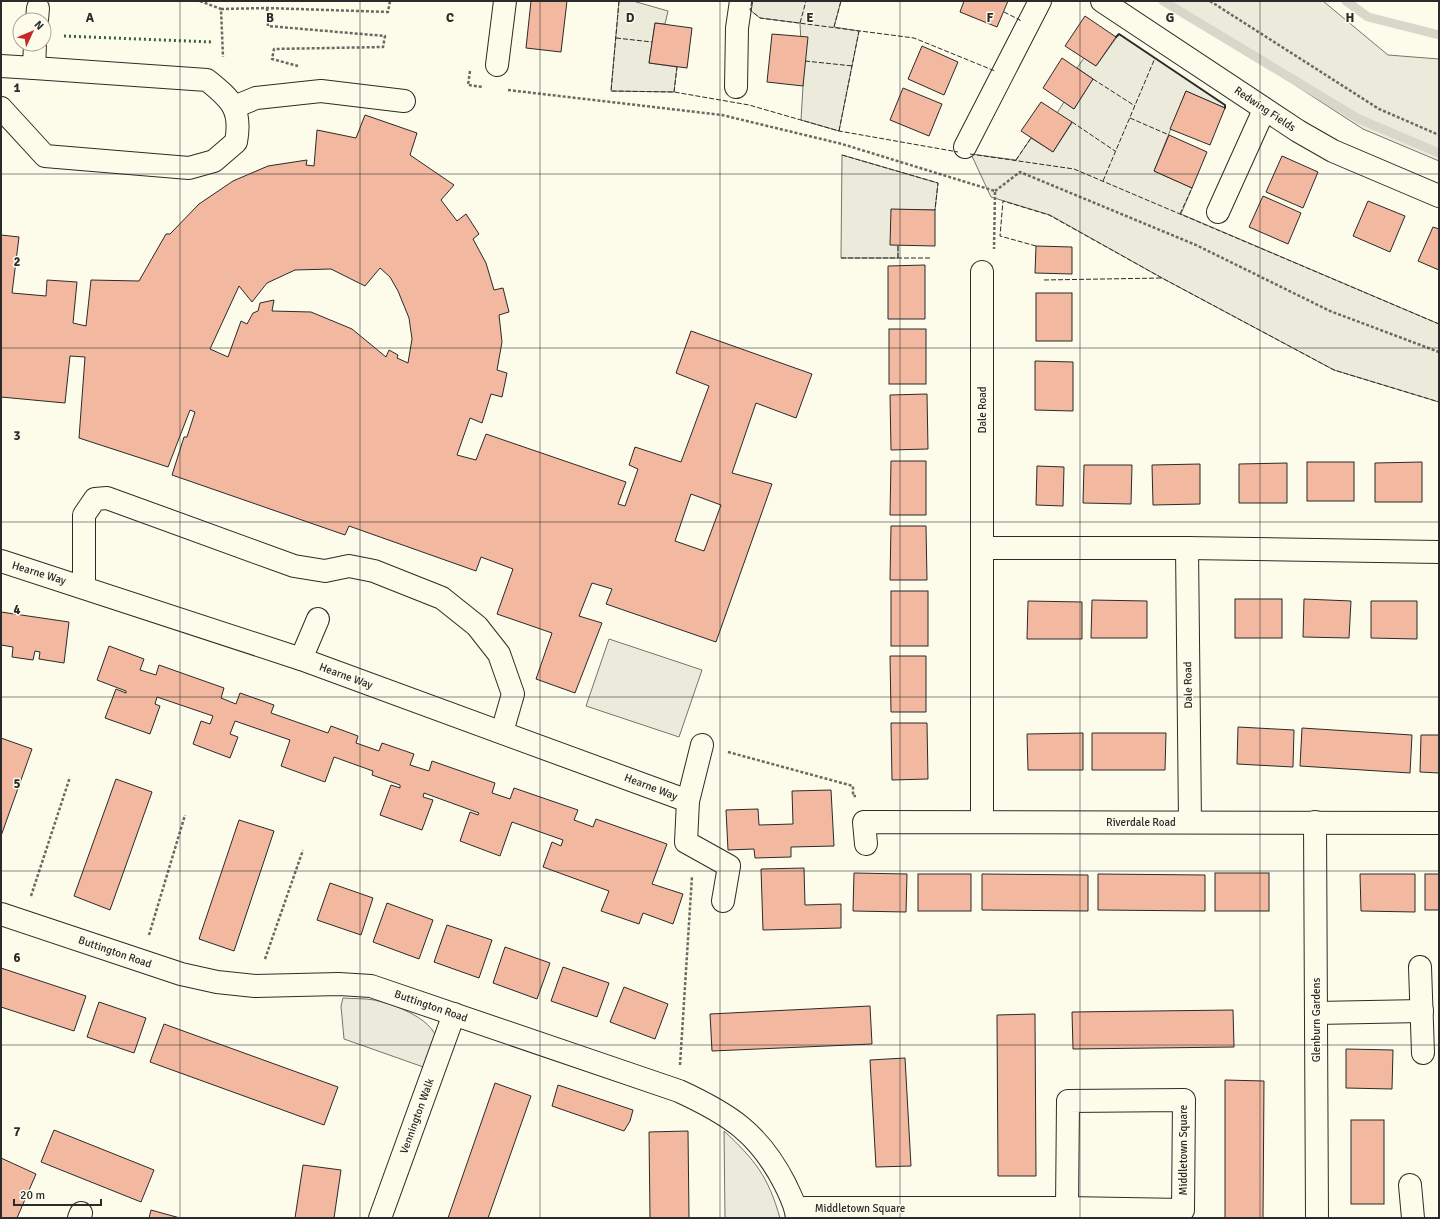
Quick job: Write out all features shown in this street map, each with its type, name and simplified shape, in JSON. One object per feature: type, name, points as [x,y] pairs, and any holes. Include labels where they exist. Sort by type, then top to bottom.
[{"type":"street","points":[[497,65],[505,1]]},
{"type":"street","points":[[736,87],[737,28],[741,1]]},
{"type":"street","points":[[965,147],[1040,1]]},
{"type":"street","name":"Redwing Fields","points":[[1102,1],[1264,110],[1333,152],[1439,196]]},
{"type":"street","points":[[34,68],[35,52]]},
{"type":"street","points":[[1,66],[207,80],[224,93],[234,107],[239,124],[236,142],[214,161],[190,168],[45,156],[1,108]]},
{"type":"street","points":[[234,107],[256,98],[321,91],[404,101]]},
{"type":"street","points":[[1218,212],[1264,110]]},
{"type":"street","name":"Dale Road","points":[[982,272],[982,822]]},
{"type":"street","points":[[84,587],[84,515],[95,499],[107,498],[294,566],[325,571],[349,566],[374,571],[442,598],[477,626],[499,654],[513,694],[502,732]]},
{"type":"street","points":[[982,548],[1187,548],[1439,552]]},
{"type":"street","name":"Dale Road","points":[[1187,548],[1190,822]]},
{"type":"street","name":"Hearne Way","points":[[1,561],[301,659],[688,801]]},
{"type":"street","points":[[301,659],[318,620]]},
{"type":"street","name":"Hearne Way","points":[[690,845],[688,801],[702,745]]},
{"type":"street","points":[[864,822],[866,844]]},
{"type":"street","name":"Riverdale Road","points":[[864,822],[1439,823]]},
{"type":"street","name":"Glenburn Gardens","points":[[1315,822],[1318,1218]]},
{"type":"street","points":[[690,845],[729,866],[723,900]]},
{"type":"street","name":"Buttington Road","points":[[1,914],[181,974],[217,982],[255,986],[339,984],[371,986],[679,1091],[717,1109],[750,1134],[777,1168],[797,1213]]},
{"type":"street","points":[[1420,967],[1423,1053]]},
{"type":"street","points":[[1316,1013],[1422,1011]]},
{"type":"street","name":"Vennington Walk","points":[[380,1218],[454,1014]]},
{"type":"street","name":"Middletown Square","points":[[797,1213],[1068,1208],[1183,1210],[1184,1100],[1068,1100],[1068,1208]]},
{"type":"street","points":[[1410,1185],[1413,1218]]},
{"type":"path","points":[[200,1],[221,9],[267,8],[388,12],[390,1]]},
{"type":"path","points":[[1210,1],[1379,108],[1439,135]]},
{"type":"path","points":[[267,8],[268,26],[385,36],[383,47],[274,49],[272,59],[300,66]]},
{"type":"path","points":[[221,9],[223,57]]},
{"type":"path","points":[[470,70],[468,85],[484,87]]},
{"type":"path","points":[[500,89],[722,115],[842,144],[995,191]]},
{"type":"path","points":[[995,191],[1020,172],[1196,245],[1330,311],[1439,352]]},
{"type":"path","points":[[982,272],[994,250],[995,191]]},
{"type":"path","points":[[702,745],[853,786],[853,796],[863,796],[864,822]]},
{"type":"path","points":[[23,921],[70,777]]},
{"type":"path","points":[[142,961],[185,815]]},
{"type":"path","points":[[679,1091],[690,845]]},
{"type":"path","points":[[255,986],[303,850]]},
{"type":"shaded area","points":[[619,1],[633,1],[668,11],[665,24],[655,23],[649,63],[677,67],[674,92],[611,91]]},
{"type":"shaded area","points":[[752,1],[841,1],[834,27],[859,31],[839,131],[801,120],[803,86],[800,23],[760,18],[750,10]]},
{"type":"shaded area","points":[[1165,1],[1323,1],[1388,55],[1439,59],[1439,161],[1363,129]]},
{"type":"shaded area","points":[[1119,34],[1225,105],[1225,108],[1186,91],[1154,171],[1192,188],[1181,214],[1439,324],[1439,402],[1334,370],[1162,278],[1050,215],[991,197],[971,154],[1016,160],[1031,138],[1053,152],[1072,123],[1057,113],[1064,102],[1074,109],[1093,79],[1077,68],[1084,58],[1096,66]]},
{"type":"shaded area","points":[[842,155],[938,183],[935,210],[891,210],[898,245],[898,258],[841,258]]},
{"type":"shaded area","points":[[609,639],[702,670],[679,737],[586,706]]},
{"type":"shaded area","points":[[343,998],[370,999],[382,1002],[403,1009],[423,1021],[431,1028],[436,1037],[436,1052],[429,1069],[344,1039],[341,1006]]},
{"type":"shaded area","points":[[724,1131],[744,1151],[759,1170],[771,1191],[780,1218],[725,1218]]},
{"type":"building","points":[[531,1],[567,1],[561,52],[526,48]]},
{"type":"building","points":[[964,1],[1008,1],[997,27],[960,12]]},
{"type":"building","points":[[1085,16],[1116,37],[1096,66],[1065,46]]},
{"type":"building","points":[[655,23],[692,28],[687,68],[649,63]]},
{"type":"building","points":[[772,34],[808,37],[803,86],[767,82]]},
{"type":"building","points":[[922,46],[958,62],[944,95],[908,79]]},
{"type":"building","points":[[1062,58],[1093,79],[1074,109],[1043,88]]},
{"type":"building","points":[[903,88],[942,104],[929,136],[890,120]]},
{"type":"building","points":[[1186,91],[1225,108],[1210,145],[1170,129]]},
{"type":"building","points":[[1041,102],[1072,122],[1053,152],[1021,131]]},
{"type":"building","points":[[365,115],[417,133],[410,155],[454,185],[441,200],[457,221],[466,214],[479,234],[473,239],[486,263],[494,290],[503,288],[509,312],[499,315],[502,342],[497,370],[507,373],[502,397],[491,394],[482,423],[470,418],[457,455],[476,460],[486,434],[626,482],[618,504],[625,506],[638,469],[629,465],[635,447],[681,462],[709,386],[676,373],[691,331],[812,374],[796,418],[756,403],[732,473],[772,484],[716,642],[606,604],[612,589],[592,583],[579,616],[602,623],[575,693],[536,679],[552,633],[497,614],[513,569],[481,557],[476,571],[349,526],[345,535],[172,475],[184,437],[187,437],[195,412],[190,410],[168,467],[79,438],[85,357],[70,356],[65,403],[1,397],[1,235],[19,237],[12,293],[46,296],[47,280],[77,282],[73,323],[86,326],[91,280],[139,281],[166,234],[170,234],[199,204],[233,181],[268,166],[307,160],[306,165],[314,166],[317,130],[356,138]],"holes":[[[380,268],[390,277],[398,291],[409,318],[412,339],[408,363],[397,358],[398,355],[389,350],[386,357],[352,329],[311,312],[272,311],[274,300],[260,303],[258,311],[253,313],[247,324],[241,321],[228,357],[210,349],[239,286],[252,302],[267,283],[295,270],[331,269],[365,286]],[[691,494],[721,505],[704,551],[675,541]]]},
{"type":"building","points":[[1169,135],[1207,152],[1192,188],[1154,171]]},
{"type":"building","points":[[1282,156],[1318,172],[1303,208],[1266,192]]},
{"type":"building","points":[[1263,196],[1301,213],[1288,244],[1249,227]]},
{"type":"building","points":[[1368,201],[1405,216],[1390,252],[1353,236]]},
{"type":"building","points":[[891,209],[935,210],[935,246],[890,245]]},
{"type":"building","points":[[1433,227],[1439,229],[1439,270],[1418,261]]},
{"type":"building","points":[[1036,246],[1072,247],[1072,274],[1035,273]]},
{"type":"building","points":[[925,265],[925,319],[888,319],[888,266]]},
{"type":"building","points":[[1036,293],[1072,293],[1072,341],[1036,341]]},
{"type":"building","points":[[889,329],[926,329],[926,384],[889,384]]},
{"type":"building","points":[[1035,361],[1073,362],[1073,411],[1035,410]]},
{"type":"building","points":[[927,394],[928,449],[891,450],[890,395]]},
{"type":"building","points":[[891,461],[926,461],[926,515],[890,515]]},
{"type":"building","points":[[1307,462],[1354,462],[1354,501],[1307,501]]},
{"type":"building","points":[[1422,462],[1422,502],[1375,502],[1375,463]]},
{"type":"building","points":[[1287,463],[1287,503],[1239,503],[1239,464]]},
{"type":"building","points":[[1200,464],[1200,504],[1153,505],[1152,465]]},
{"type":"building","points":[[1084,465],[1132,465],[1131,504],[1083,503]]},
{"type":"building","points":[[1037,466],[1064,467],[1063,506],[1036,505]]},
{"type":"building","points":[[891,526],[926,526],[927,580],[890,580]]},
{"type":"building","points":[[891,591],[928,591],[928,646],[891,646]]},
{"type":"building","points":[[1235,599],[1282,599],[1282,638],[1235,638]]},
{"type":"building","points":[[1304,599],[1351,601],[1349,638],[1303,637]]},
{"type":"building","points":[[1092,600],[1147,601],[1147,638],[1091,638]]},
{"type":"building","points":[[1028,601],[1082,602],[1082,639],[1027,639]]},
{"type":"building","points":[[1371,601],[1417,601],[1417,639],[1371,638]]},
{"type":"building","points":[[1,612],[69,622],[64,663],[39,659],[40,652],[35,651],[33,660],[12,657],[13,647],[1,645]]},
{"type":"building","points":[[109,646],[144,659],[140,670],[156,675],[159,665],[224,688],[221,698],[236,704],[240,693],[274,705],[271,713],[328,733],[331,726],[358,736],[356,743],[379,751],[382,743],[414,754],[410,765],[429,771],[432,761],[495,783],[492,793],[510,799],[514,788],[578,810],[574,820],[593,827],[596,819],[667,844],[652,884],[683,894],[673,924],[643,913],[639,924],[601,911],[609,891],[543,867],[552,842],[561,846],[563,840],[512,822],[500,856],[460,841],[470,812],[478,815],[479,813],[424,793],[423,797],[433,800],[422,830],[380,815],[391,785],[400,788],[400,785],[372,775],[373,771],[334,757],[325,782],[281,766],[290,740],[235,721],[230,734],[238,737],[230,758],[193,744],[201,721],[210,724],[213,716],[157,697],[155,704],[160,706],[150,734],[105,718],[116,689],[126,693],[126,691],[97,680]]},
{"type":"building","points":[[890,656],[926,656],[926,712],[891,712]]},
{"type":"building","points":[[891,723],[927,723],[928,779],[892,780]]},
{"type":"building","points":[[1238,727],[1294,730],[1293,767],[1237,764]]},
{"type":"building","points":[[1302,728],[1412,735],[1410,773],[1300,766]]},
{"type":"building","points":[[1083,733],[1083,770],[1028,770],[1027,734]]},
{"type":"building","points":[[1092,733],[1166,733],[1165,770],[1092,770]]},
{"type":"building","points":[[1421,735],[1439,735],[1439,773],[1420,772]]},
{"type":"building","points":[[1,738],[32,749],[1,836]]},
{"type":"building","points":[[116,779],[152,792],[110,910],[74,896]]},
{"type":"building","points":[[831,790],[834,846],[791,847],[791,857],[755,858],[754,849],[728,850],[726,810],[758,809],[759,825],[793,824],[792,791]]},
{"type":"building","points":[[239,820],[274,831],[234,951],[199,939]]},
{"type":"building","points":[[804,868],[805,905],[841,904],[841,928],[763,930],[761,869]]},
{"type":"building","points":[[854,873],[907,874],[906,912],[853,911]]},
{"type":"building","points":[[1215,873],[1269,873],[1269,911],[1215,911]]},
{"type":"building","points":[[918,874],[971,874],[971,911],[918,911]]},
{"type":"building","points":[[982,874],[1088,875],[1088,911],[982,910]]},
{"type":"building","points":[[1098,874],[1205,875],[1205,911],[1098,910]]},
{"type":"building","points":[[1360,874],[1415,874],[1415,912],[1361,911]]},
{"type":"building","points":[[1425,874],[1439,874],[1439,910],[1425,910]]},
{"type":"building","points":[[330,883],[373,898],[361,935],[317,920]]},
{"type":"building","points":[[387,903],[433,920],[419,959],[373,942]]},
{"type":"building","points":[[447,925],[492,940],[479,978],[434,962]]},
{"type":"building","points":[[505,947],[550,963],[537,999],[493,983]]},
{"type":"building","points":[[563,967],[609,983],[597,1017],[551,1001]]},
{"type":"building","points":[[1,968],[86,996],[74,1031],[1,1007]]},
{"type":"building","points":[[624,987],[668,1004],[655,1039],[610,1022]]},
{"type":"building","points":[[99,1002],[146,1018],[134,1053],[87,1037]]},
{"type":"building","points":[[870,1006],[872,1044],[712,1051],[710,1014]]},
{"type":"building","points":[[1233,1010],[1234,1047],[1073,1049],[1072,1012]]},
{"type":"building","points":[[1035,1014],[1036,1176],[998,1176],[997,1015]]},
{"type":"building","points":[[164,1024],[338,1087],[324,1125],[150,1062]]},
{"type":"building","points":[[1346,1049],[1393,1050],[1392,1089],[1346,1088]]},
{"type":"building","points":[[905,1058],[911,1166],[876,1167],[870,1060]]},
{"type":"building","points":[[1225,1080],[1264,1081],[1263,1218],[1225,1218]]},
{"type":"building","points":[[495,1083],[531,1096],[488,1218],[448,1218]]},
{"type":"building","points":[[558,1085],[633,1110],[630,1121],[624,1131],[552,1106]]},
{"type":"building","points":[[1351,1120],[1384,1120],[1384,1204],[1351,1204]]},
{"type":"building","points":[[54,1130],[154,1170],[141,1202],[41,1162]]},
{"type":"building","points":[[688,1131],[689,1218],[650,1218],[649,1132]]},
{"type":"building","points":[[1,1158],[36,1174],[17,1218],[1,1218]]},
{"type":"building","points":[[303,1165],[341,1170],[334,1218],[295,1218]]},
{"type":"building","points":[[151,1210],[180,1218],[149,1218]]},
{"type":"waterway","points":[[1163,1],[1359,119],[1439,153]]},
{"type":"waterway","points":[[1346,1],[1368,17],[1439,35]]},
{"type":"hedge","points":[[64,36],[212,42]]},
{"type":"fence","points":[[619,1],[611,91],[674,92],[749,105],[839,131],[958,152]]},
{"type":"fence","points":[[752,1],[750,10],[760,18],[914,38],[995,71]]},
{"type":"fence","points":[[800,23],[806,1]]},
{"type":"fence","points":[[834,27],[841,1]]},
{"type":"fence","points":[[1004,12],[1020,21]]},
{"type":"fence","points":[[839,131],[859,31]]},
{"type":"fence","points":[[616,38],[652,42]]},
{"type":"fence","points":[[1103,181],[1155,58]]},
{"type":"fence","points":[[805,61],[853,66]]},
{"type":"fence","points":[[674,92],[677,67]]},
{"type":"fence","points":[[1093,79],[1135,106]]},
{"type":"fence","points":[[1130,118],[1169,135]]},
{"type":"fence","points":[[1072,122],[1115,151]]},
{"type":"fence","points":[[1016,160],[1031,138]]},
{"type":"fence","points":[[970,154],[1074,169],[1439,324]]},
{"type":"fence","points":[[842,155],[938,183],[935,210]]},
{"type":"fence","points":[[1180,214],[1192,188]]},
{"type":"fence","points":[[1036,246],[1000,236],[1003,201],[1049,215],[1162,278],[1334,370],[1439,402]]},
{"type":"fence","points":[[898,245],[898,258]]},
{"type":"fence","points":[[841,258],[931,258]]},
{"type":"fence","points":[[1044,280],[1162,278]]},
{"type":"wall","points":[[1116,37],[1119,34],[1225,105],[1225,108]]}]
